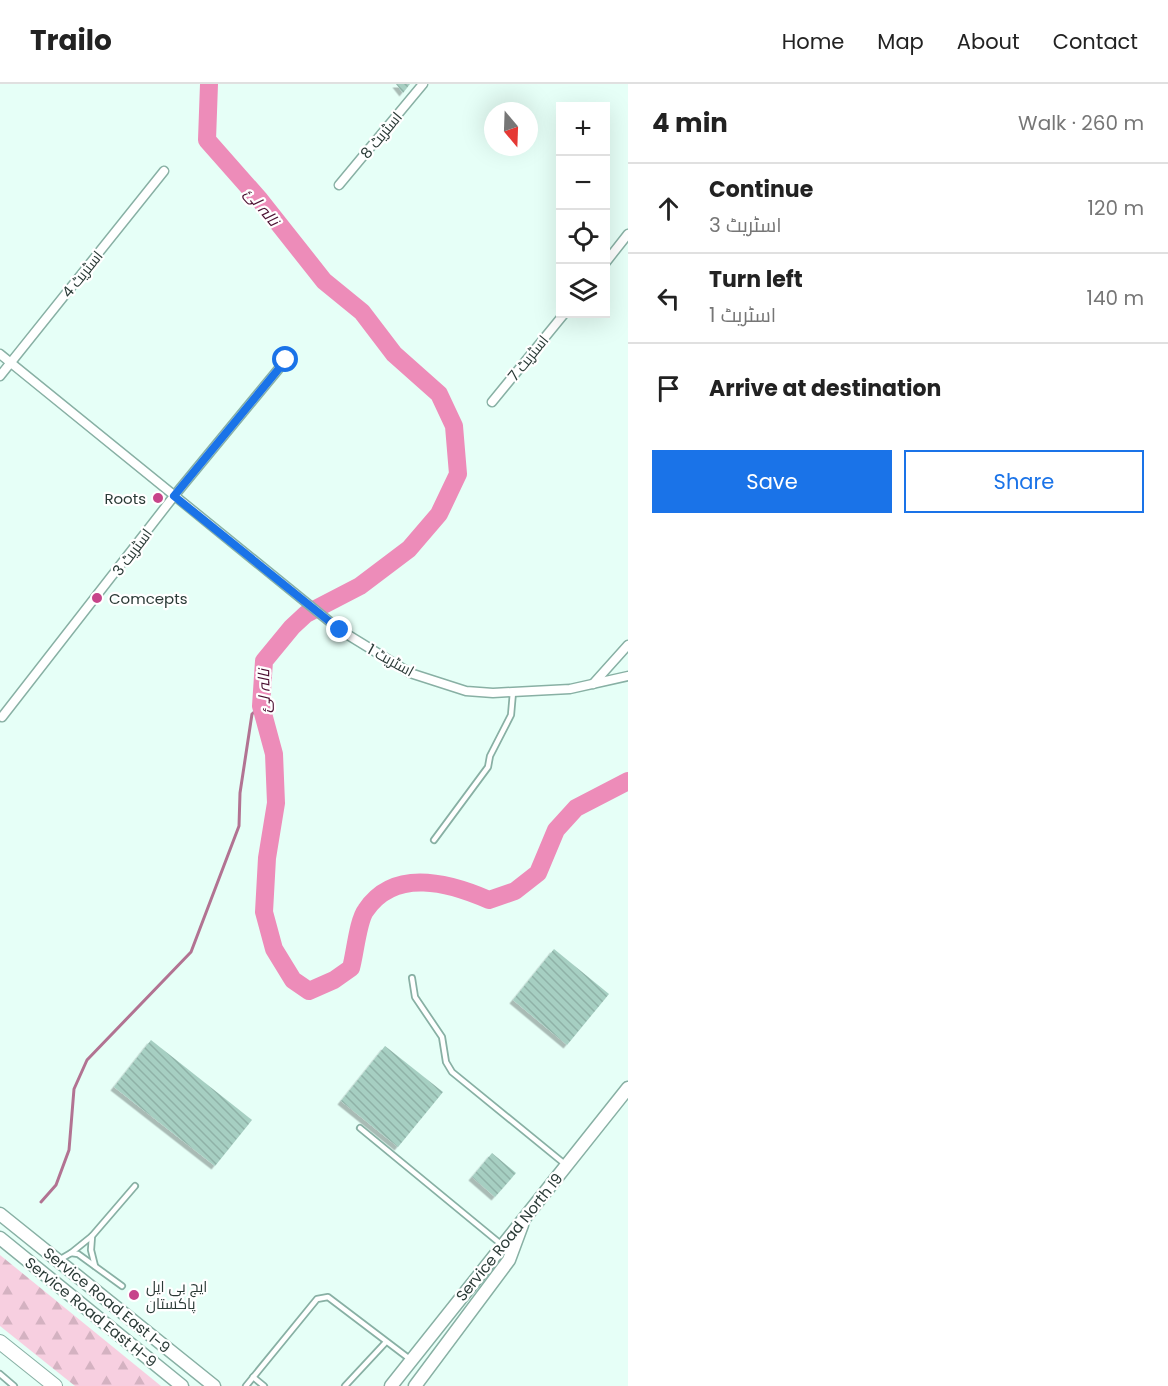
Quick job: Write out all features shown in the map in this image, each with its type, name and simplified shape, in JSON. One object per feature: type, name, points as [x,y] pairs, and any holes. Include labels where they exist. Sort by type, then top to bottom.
[{"type":"main road","name":"Service Road North I9","points":[[391,1386],[628,1088]]},
{"type":"main road","name":"Service Road East I-9","points":[[0,1214],[214,1386]]},
{"type":"main road","points":[[415,1386],[509,1260],[526,1215]]},
{"type":"main road","name":"Service Road East H-9","points":[[0,1238],[182,1386]]},
{"type":"main road","points":[[0,1342],[55,1386]]},
{"type":"street","name":"اسٹریٹ 8","points":[[339,185],[423,84]]},
{"type":"street","name":"اسٹریٹ 4","points":[[0,376],[164,171]]},
{"type":"street","points":[[610,257],[628,234]]},
{"type":"street","name":"اسٹریٹ 7","points":[[492,402],[561,318]]},
{"type":"street","name":"اسٹریٹ 1","points":[[0,354],[340,630],[380,657],[411,673],[466,691],[570,689],[628,676]]},
{"type":"street","name":"اسٹریٹ 3","points":[[2,717],[174,496],[286,360]]},
{"type":"street","points":[[593,684],[628,645]]},
{"type":"lane","points":[[434,840],[488,767],[490,756],[511,715],[513,691]]},
{"type":"lane","points":[[412,978],[415,997],[442,1037],[442,1050],[452,1072],[566,1166]]},
{"type":"lane","points":[[360,1128],[502,1245]]},
{"type":"lane","points":[[58,1260],[92,1236],[135,1186]]},
{"type":"lane","points":[[92,1236],[91,1250],[95,1266]]},
{"type":"lane","points":[[71,1253],[78,1254],[122,1286]]},
{"type":"lane","points":[[246,1386],[317,1299],[322,1297],[328,1298],[411,1360]]},
{"type":"lane","points":[[345,1386],[386,1342]]},
{"type":"lane","points":[[0,1374],[14,1386]]},
{"type":"lane","points":[[253,1377],[264,1386]]},
{"type":"green space","points":[[0,1255],[161,1386],[75,1386],[0,1326]]},
{"type":"building","points":[[396,84],[410,84],[403,93]]},
{"type":"building","points":[[554,949],[609,994],[567,1045],[513,1000]]},
{"type":"building","points":[[151,1040],[252,1120],[215,1166],[114,1087]]},
{"type":"building","points":[[385,1046],[443,1092],[398,1147],[341,1101]]},
{"type":"building","points":[[492,1153],[516,1173],[495,1197],[472,1177]]},
{"type":"waterway","name":"نالہ لئ","points":[[209,84],[207,140],[260,200],[324,281],[362,312],[394,354],[439,394],[454,426],[458,474],[439,514],[409,549],[360,586],[306,614],[264,661],[261,706],[274,754],[276,803],[267,858],[264,912],[274,949],[293,980],[309,991],[334,980],[351,968],[363,915],[378,897],[392,888],[407,883],[424,882],[457,888],[489,900],[515,891],[538,873],[556,830],[576,808],[628,781]]},
{"type":"waterway","points":[[41,1202],[56,1185],[69,1150],[74,1089],[87,1060],[191,952],[239,826],[240,793],[252,714],[261,706]]},
{"type":"place","name":"Roots","points":[[158,498]]},
{"type":"place","name":"Comcepts","points":[[97,598]]},
{"type":"place","name":"ایچ بی ایل پاکستان","points":[[134,1295]]},
{"type":"route","points":[[286,360],[174,496],[340,630]]}]
